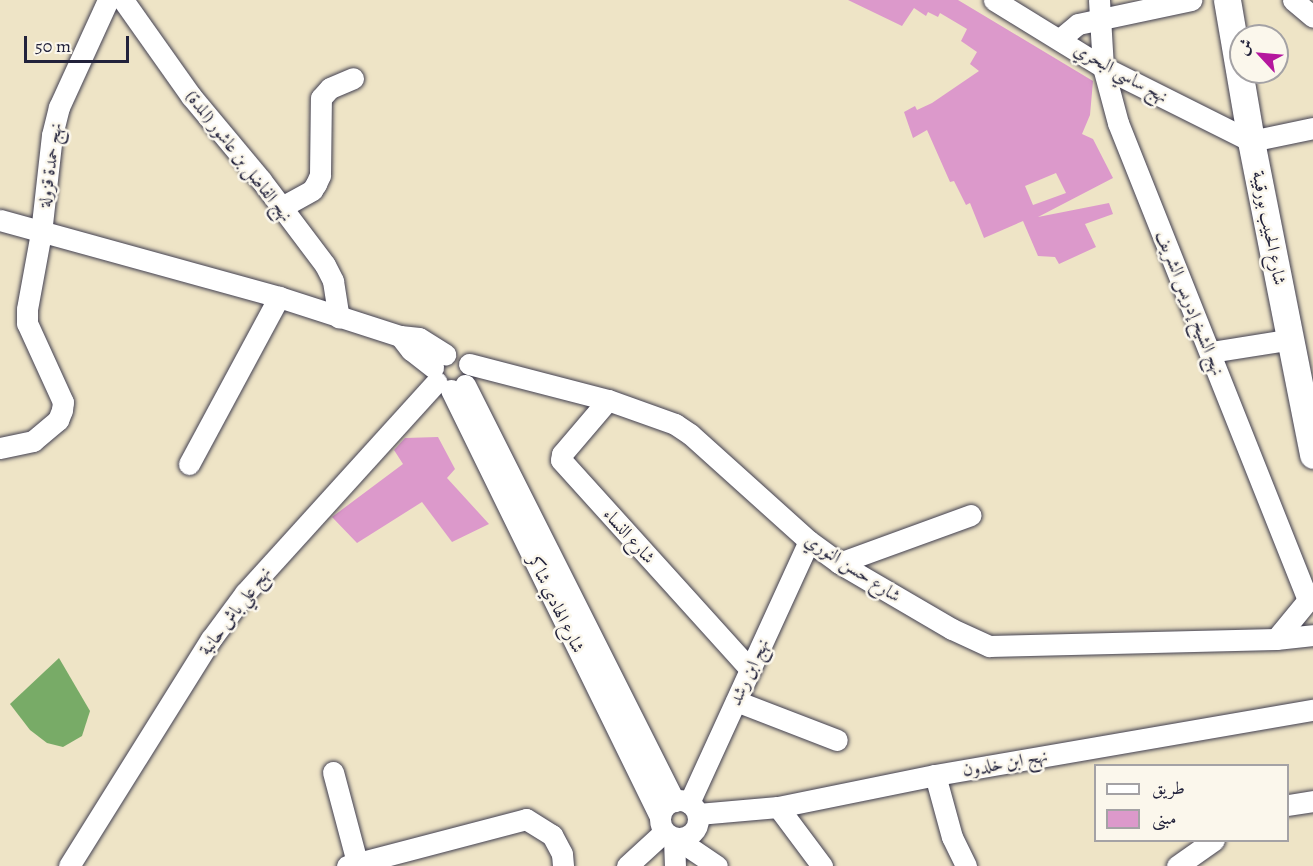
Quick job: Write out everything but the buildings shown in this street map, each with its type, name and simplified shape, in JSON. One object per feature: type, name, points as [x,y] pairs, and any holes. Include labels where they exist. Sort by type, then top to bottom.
[{"type":"main road","name":"شارع الحبيب بورقيبة","points":[[1227,0],[1251,141],[1302,338],[1313,455]]},
{"type":"street","name":"نهج حمدة قزولة","points":[[0,448],[33,441],[58,420],[62,410],[63,402],[27,323],[29,288],[41,233],[47,160],[59,107],[108,0]]},
{"type":"street","name":"نهج الفاضل بن عاشور (المدة)","points":[[123,0],[191,96],[261,180],[325,265],[333,281],[339,318]]},
{"type":"street","name":"نهج ساسي البحري","points":[[994,0],[1103,67],[1251,141]]},
{"type":"street","points":[[1060,39],[1101,9],[1191,0]]},
{"type":"street","points":[[1293,0],[1313,17]]},
{"type":"street","name":"نهج الشيخ إدريس الشريف","points":[[1101,9],[1103,67],[1118,123],[1210,352],[1258,479],[1310,597]]},
{"type":"street","points":[[280,208],[312,190],[316,184],[320,175],[321,98],[330,88],[352,78]]},
{"type":"street","points":[[1251,141],[1313,128]]},
{"type":"street","name":"شارع حسن النوري","points":[[0,220],[279,297],[400,336],[419,339],[450,374],[608,400],[657,417],[690,434],[809,542],[839,563],[952,629],[989,646],[1276,639],[1313,635]]},
{"type":"street","points":[[189,464],[279,297]]},
{"type":"street","points":[[1210,352],[1302,338]]},
{"type":"street","name":"شارع الهادي شاكر","points":[[450,374],[690,810],[715,863]]},
{"type":"street","name":"شارع الهادي شاكر","points":[[450,374],[669,831]]},
{"type":"street","name":"نهج علي باش حانبة","points":[[69,866],[211,639],[245,593],[450,374]]},
{"type":"street","name":"شارع النساء","points":[[608,400],[562,454],[561,460],[750,669]]},
{"type":"street","points":[[839,563],[971,515]]},
{"type":"street","name":"نهج ابن رشد","points":[[690,810],[750,669],[809,542]]},
{"type":"street","points":[[1276,639],[1310,597]]},
{"type":"street","points":[[736,701],[837,740]]},
{"type":"street","name":"نهج ابن خلدون","points":[[690,810],[778,807],[935,775],[1313,710]]},
{"type":"street","points":[[333,772],[354,865],[526,819],[552,835],[562,854],[562,866]]},
{"type":"street","points":[[935,775],[952,837],[966,866]]},
{"type":"street","points":[[1289,805],[1313,801]]},
{"type":"street","points":[[778,807],[822,866]]},
{"type":"street","points":[[669,831],[691,835],[690,810],[662,810],[669,831],[675,866]]},
{"type":"street","points":[[669,831],[715,863]]},
{"type":"street","points":[[627,866],[669,831]]},
{"type":"street","points":[[1177,866],[1211,842]]},
{"type":"green space","points":[[59,658],[90,711],[82,736],[63,747],[47,743],[30,730],[10,704]]}]
